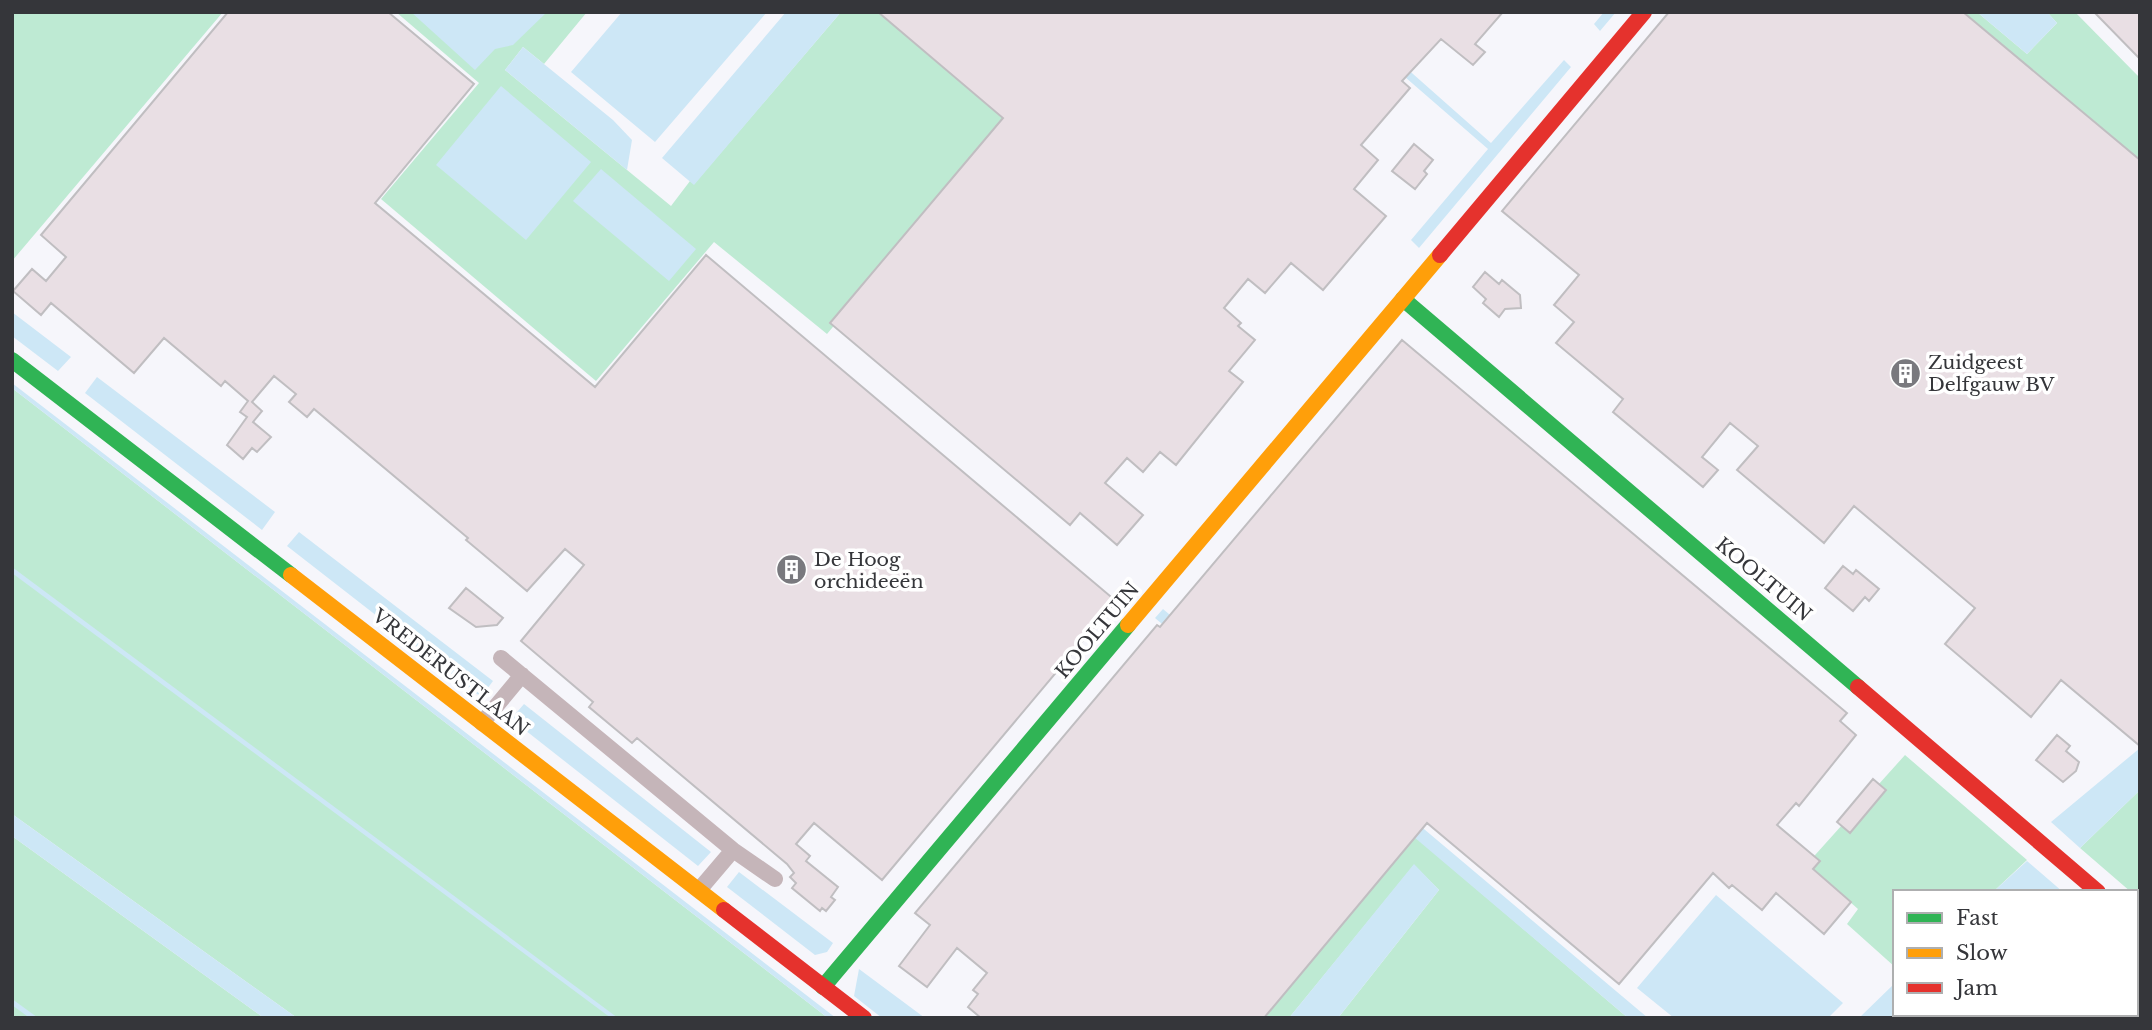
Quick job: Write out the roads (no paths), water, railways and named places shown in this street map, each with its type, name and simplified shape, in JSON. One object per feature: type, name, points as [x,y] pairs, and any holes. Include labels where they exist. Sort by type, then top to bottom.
[{"type":"street","name":"KOOLTUIN","points":[[824,987],[1644,12]]},
{"type":"street","name":"KOOLTUIN","points":[[1403,299],[2096,890]]},
{"type":"street","name":"VREDERUSTLAAN","points":[[12,360],[864,1018]]},
{"type":"street","points":[[500,658],[733,850],[775,880]]},
{"type":"street","points":[[482,723],[522,675]]},
{"type":"street","points":[[699,890],[733,850]]},
{"type":"water","points":[[411,12],[547,12],[513,45],[495,49],[475,70]]},
{"type":"water","points":[[622,12],[767,12],[655,142],[571,72]]},
{"type":"water","points":[[786,12],[841,12],[694,185],[662,158]]},
{"type":"water","points":[[1330,12],[1343,12],[1491,143],[1564,60],[1571,67],[1419,248],[1411,240],[1488,149]]},
{"type":"water","points":[[1604,12],[1616,12],[1600,31],[1594,24]]},
{"type":"water","points":[[1977,12],[2047,12],[2057,23],[2027,54]]},
{"type":"water","points":[[523,47],[613,120],[632,140],[627,170],[505,70]]},
{"type":"water","points":[[501,86],[591,162],[526,240],[436,165]]},
{"type":"water","points":[[601,169],[696,249],[669,281],[573,201]]},
{"type":"water","points":[[12,312],[71,357],[58,371],[12,336]]},
{"type":"water","points":[[97,377],[275,512],[262,530],[85,393]]},
{"type":"water","points":[[12,383],[836,1018],[828,1018],[12,388]]},
{"type":"water","points":[[299,532],[493,681],[481,697],[287,546]]},
{"type":"water","points":[[12,567],[618,1018],[611,1018],[12,573]]},
{"type":"water","points":[[1163,609],[1648,1018],[1628,1018],[1155,618]]},
{"type":"water","points":[[524,704],[711,852],[698,866],[511,719]]},
{"type":"water","points":[[2140,748],[2140,790],[2080,848],[2051,822]]},
{"type":"water","points":[[12,814],[297,1018],[264,1018],[12,836]]},
{"type":"water","points":[[2027,861],[2061,890],[1995,890]]},
{"type":"water","points":[[1414,864],[1439,890],[1338,1018],[1289,1018]]},
{"type":"water","points":[[739,872],[833,943],[827,952],[815,955],[727,887]]},
{"type":"water","points":[[1716,895],[1843,1003],[1828,1018],[1674,1018],[1637,988]]},
{"type":"water","points":[[859,969],[925,1018],[882,1018],[854,996]]},
{"type":"water","points":[[1893,985],[1893,1015],[1890,1018],[1859,1018]]},
{"type":"water","points":[[2056,1016],[2126,1018],[2058,1018]]},
{"type":"waterway","points":[[12,1002],[34,1018]]},
{"type":"place","name":"Zuidgeest Delfgauw BV","points":[[1905,373]]},
{"type":"place","name":"De Hoog orchideeën","points":[[791,570]]}]
